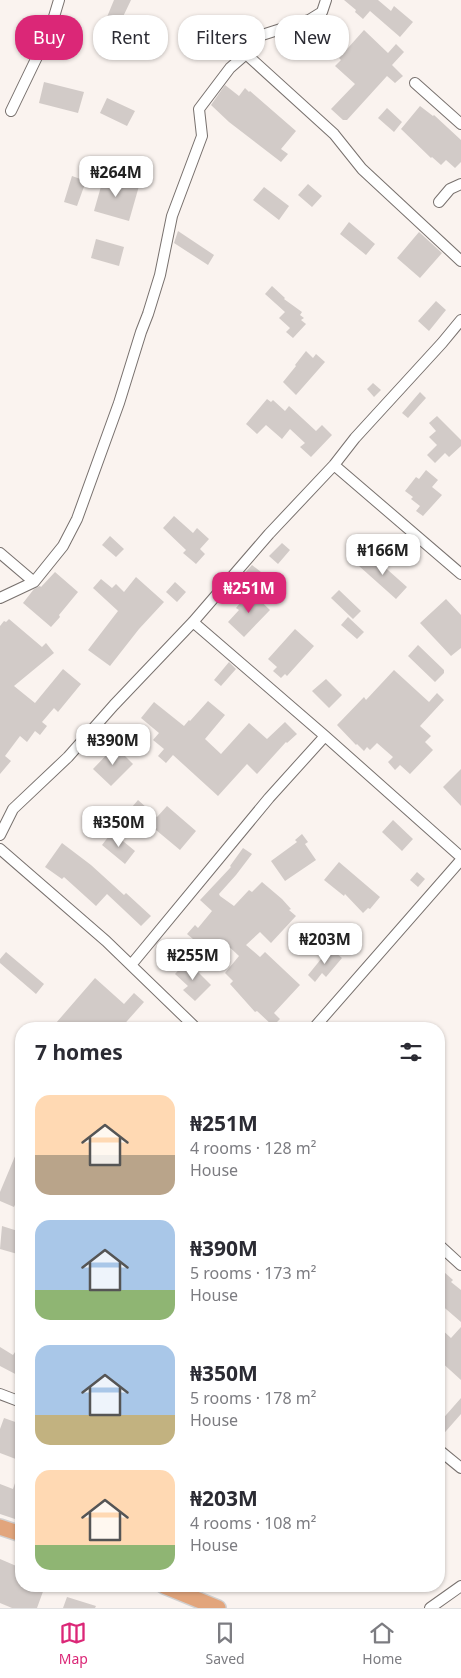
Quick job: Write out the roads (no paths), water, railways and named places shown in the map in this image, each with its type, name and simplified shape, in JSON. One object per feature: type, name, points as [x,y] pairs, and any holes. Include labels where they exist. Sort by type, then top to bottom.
[{"type":"main road","points":[[0,1527],[15,1532]]},
{"type":"main road","points":[[179,1592],[218,1608]]},
{"type":"street","points":[[11,111],[50,30],[59,0]]},
{"type":"street","points":[[265,34],[309,20],[322,12],[326,0]]},
{"type":"street","points":[[0,598],[34,582],[63,546],[77,519],[100,461],[151,306],[160,275],[172,216],[202,136],[199,109],[230,68],[239,60]]},
{"type":"street","points":[[253,60],[334,134],[362,169],[461,261]]},
{"type":"street","points":[[415,83],[461,124]]},
{"type":"street","points":[[439,202],[450,189],[461,184]]},
{"type":"street","points":[[0,835],[13,809],[68,757],[114,705],[193,622],[269,534],[334,465],[355,438],[461,320]]},
{"type":"street","points":[[334,465],[461,574]]},
{"type":"street","points":[[0,552],[34,582]]},
{"type":"street","points":[[193,622],[325,736],[461,858],[319,1022]]},
{"type":"street","points":[[132,966],[270,798],[325,736]]},
{"type":"street","points":[[0,849],[106,941],[190,1022]]},
{"type":"street","points":[[445,1251],[461,1265]]},
{"type":"street","points":[[0,1394],[15,1400]]},
{"type":"street","points":[[445,1455],[461,1468]]},
{"type":"street","points":[[430,1608],[461,1586]]}]
